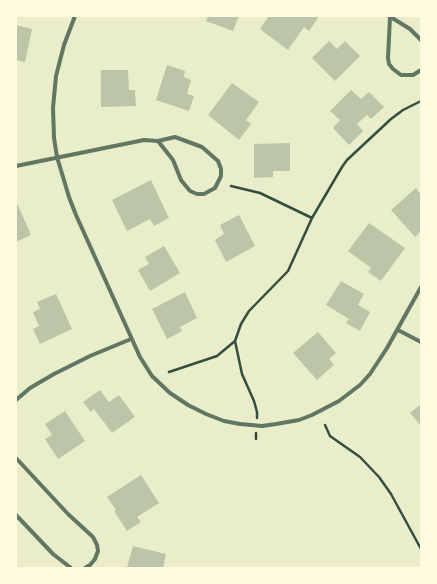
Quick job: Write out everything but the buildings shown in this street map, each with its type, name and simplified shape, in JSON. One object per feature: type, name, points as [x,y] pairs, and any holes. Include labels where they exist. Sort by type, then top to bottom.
[{"type":"street","points":[[76,16],[64,45],[56,76],[53,108],[54,138],[57,157],[76,215],[131,339],[152,376],[166,389],[199,411],[232,423],[257,426],[299,420],[339,402],[360,385],[379,363],[421,287]]},
{"type":"street","points":[[390,16],[410,29],[421,40]]},
{"type":"street","points":[[390,16],[389,64],[401,75],[413,75],[421,70]]},
{"type":"street","points":[[16,166],[144,140],[158,141],[175,137],[194,143],[218,161],[221,169],[220,182],[215,188],[204,194],[197,194],[190,191],[181,180],[173,160],[158,141]]},
{"type":"street","points":[[398,330],[421,342]]},
{"type":"street","points":[[16,400],[30,388],[54,374],[90,356],[131,339]]},
{"type":"street","points":[[16,458],[63,509],[93,537],[98,551],[95,559],[86,568]]},
{"type":"street","points":[[16,515],[52,554],[71,568]]},
{"type":"path","points":[[169,372],[217,356],[235,341],[241,324],[248,311],[288,271],[312,218],[337,173],[347,160],[391,119],[421,100]]},
{"type":"path","points":[[231,186],[260,193],[312,218]]},
{"type":"path","points":[[235,341],[242,374],[254,401],[257,412],[256,439]]},
{"type":"path","points":[[325,425],[330,436],[360,457],[379,477],[391,494],[421,549]]}]
